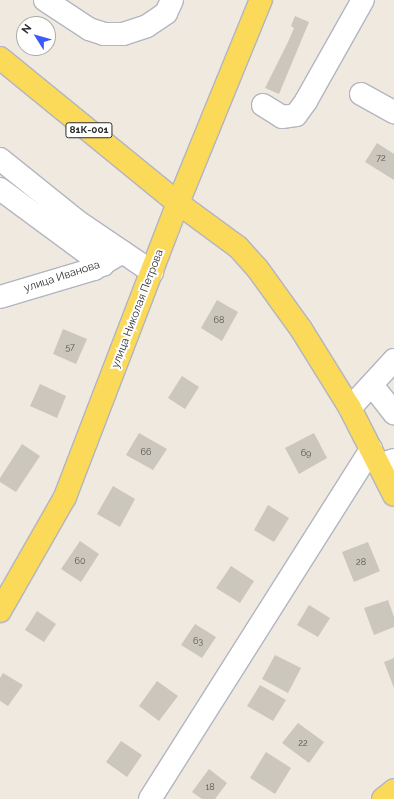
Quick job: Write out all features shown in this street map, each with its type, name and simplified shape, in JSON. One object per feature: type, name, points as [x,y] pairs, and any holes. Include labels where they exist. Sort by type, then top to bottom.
[{"type":"main road","name":"улица Николая Петрова","points":[[0,611],[64,497],[178,203],[261,0]]},
{"type":"main road","name":"81К-001","points":[[0,58],[178,203]]},
{"type":"main road","points":[[178,203],[238,247],[257,268],[301,329],[382,458],[394,495]]},
{"type":"main road","points":[[383,799],[394,790]]},
{"type":"street","points":[[44,0],[89,29],[104,34],[123,34],[147,26],[166,13],[172,0]]},
{"type":"street","points":[[263,105],[282,117],[296,115],[306,101],[363,0]]},
{"type":"street","points":[[361,94],[394,112]]},
{"type":"street","points":[[0,159],[76,221],[152,272]]},
{"type":"street","points":[[0,189],[103,265]]},
{"type":"street","name":"улица Иванова","points":[[0,297],[103,265],[122,252]]},
{"type":"street","points":[[350,408],[394,360]]},
{"type":"street","points":[[372,385],[394,413]]},
{"type":"street","points":[[150,799],[382,458]]},
{"type":"building","points":[[295,16],[309,22],[279,94],[265,88],[294,28],[291,26]]},
{"type":"building","points":[[377,143],[394,154],[394,180],[365,162]]},
{"type":"building","points":[[217,300],[238,312],[222,341],[201,328]]},
{"type":"building","points":[[63,329],[87,339],[76,364],[53,354]]},
{"type":"building","points":[[182,376],[199,387],[185,409],[168,398]]},
{"type":"building","points":[[40,384],[66,396],[57,418],[30,406]]},
{"type":"building","points":[[139,433],[167,449],[153,470],[126,455]]},
{"type":"building","points":[[314,433],[327,458],[299,474],[285,448]]},
{"type":"building","points":[[22,444],[40,456],[16,492],[0,482],[0,478]]},
{"type":"building","points":[[113,486],[135,499],[120,527],[97,514]]},
{"type":"building","points":[[268,505],[289,518],[274,542],[254,530]]},
{"type":"building","points":[[80,541],[99,554],[81,582],[61,569]]},
{"type":"building","points":[[368,542],[380,571],[354,582],[342,552]]},
{"type":"building","points":[[231,566],[254,581],[240,603],[216,588]]},
{"type":"building","points":[[388,600],[394,617],[394,627],[374,635],[364,608]]},
{"type":"building","points":[[309,605],[330,618],[318,637],[297,625]]},
{"type":"building","points":[[37,611],[56,624],[44,642],[25,630]]},
{"type":"building","points":[[195,624],[216,637],[202,658],[181,645]]},
{"type":"building","points":[[275,655],[301,668],[288,693],[262,679]]},
{"type":"building","points":[[394,658],[394,688],[384,662]]},
{"type":"building","points":[[3,673],[23,685],[8,706],[0,701],[0,678]]},
{"type":"building","points":[[157,681],[178,696],[159,721],[139,706]]},
{"type":"building","points":[[260,685],[286,700],[273,721],[247,706]]},
{"type":"building","points":[[298,723],[324,742],[309,763],[282,743]]},
{"type":"building","points":[[121,741],[142,755],[127,777],[106,762]]},
{"type":"building","points":[[266,752],[291,768],[275,794],[250,778]]},
{"type":"building","points":[[209,769],[227,783],[215,799],[202,799],[192,792]]}]
